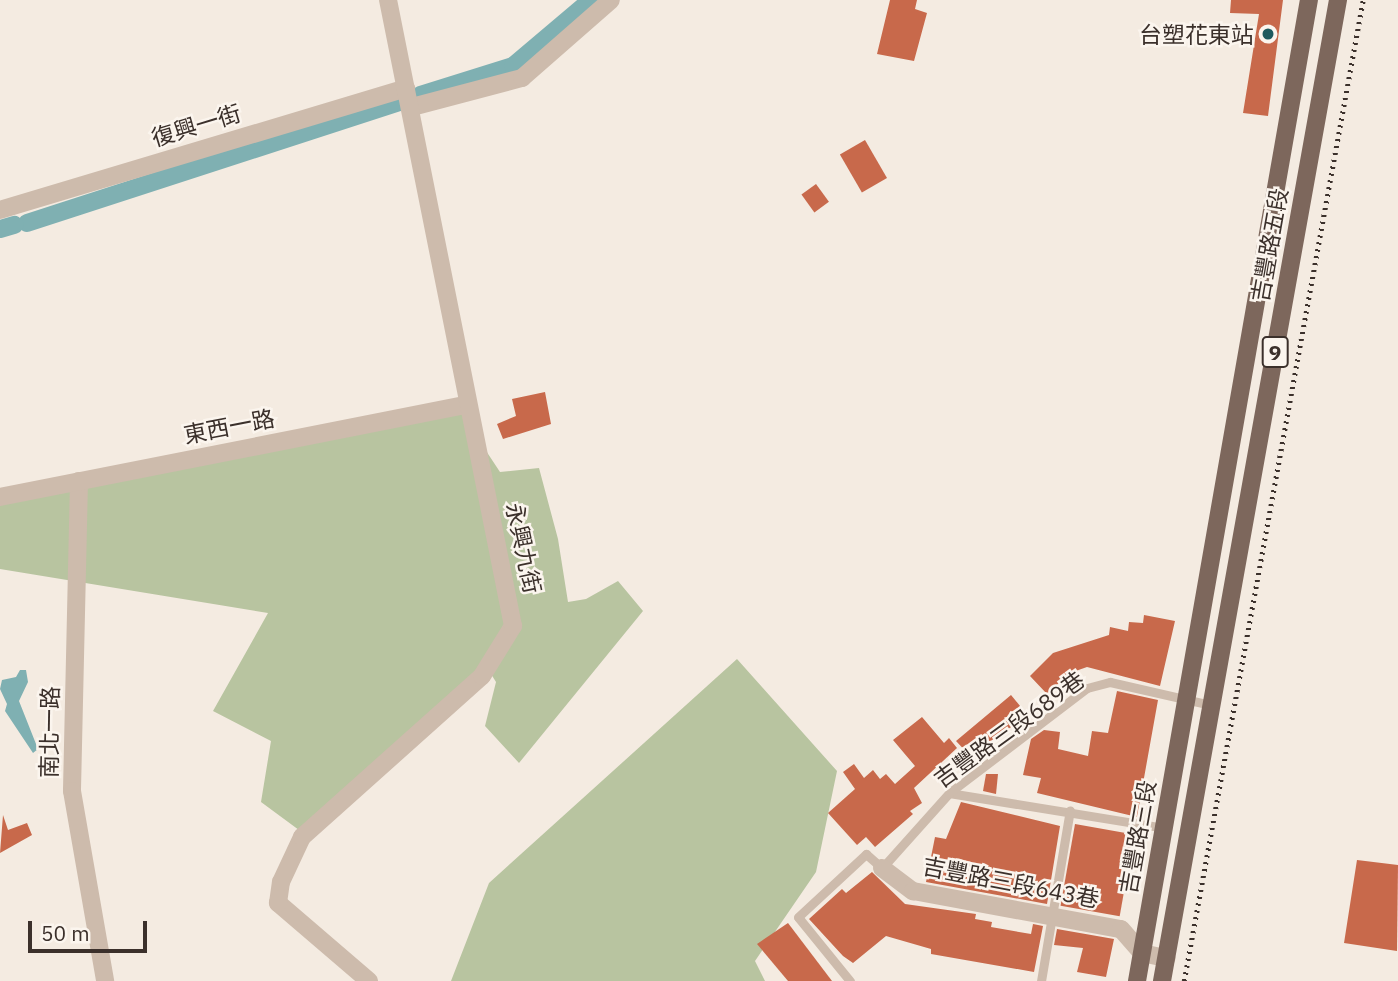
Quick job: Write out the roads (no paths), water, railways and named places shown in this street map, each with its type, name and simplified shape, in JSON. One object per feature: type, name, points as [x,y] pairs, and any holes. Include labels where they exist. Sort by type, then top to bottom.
[{"type":"main road","name":"吉豐路五段","points":[[1186,701],[1309,0]]},
{"type":"main road","name":"吉豐路五段","points":[[1211,705],[1338,0]]},
{"type":"main road","name":"吉豐路三段","points":[[1137,981],[1186,701]]},
{"type":"main road","name":"9","points":[[1162,981],[1211,705]]},
{"type":"street","name":"永興九街","points":[[369,981],[278,903],[281,882],[302,837],[482,676],[513,626],[412,107],[388,0]]},
{"type":"street","points":[[412,107],[522,78],[611,0]]},
{"type":"street","name":"復興一街","points":[[0,210],[406,88]]},
{"type":"street","name":"東西一路","points":[[0,497],[468,404]]},
{"type":"street","name":"南北一路","points":[[79,481],[72,792],[104,981]]},
{"type":"street","name":"吉豐路三段643巷","points":[[882,867],[913,891],[1121,929],[1142,953]]},
{"type":"street","points":[[1142,953],[1166,958]]},
{"type":"lane","name":"吉豐路三段689巷","points":[[882,867],[949,793],[1087,688],[1110,682],[1211,705]]},
{"type":"lane","points":[[949,793],[1070,810],[1164,828]]},
{"type":"lane","points":[[1041,981],[1070,810]]},
{"type":"lane","points":[[850,981],[798,918],[866,854],[882,867]]},
{"type":"water","points":[[20,670],[26,670],[28,682],[19,701],[38,749],[33,753],[5,711],[7,704],[0,689],[2,680],[16,677]]},
{"type":"waterway","points":[[420,95],[513,66],[591,0]]},
{"type":"waterway","points":[[27,223],[403,101]]},
{"type":"waterway","points":[[0,229],[14,225]]},
{"type":"railway","points":[[1184,981],[1363,0]]},
{"type":"place","name":"台塑花東站","points":[[1268,34]]}]
